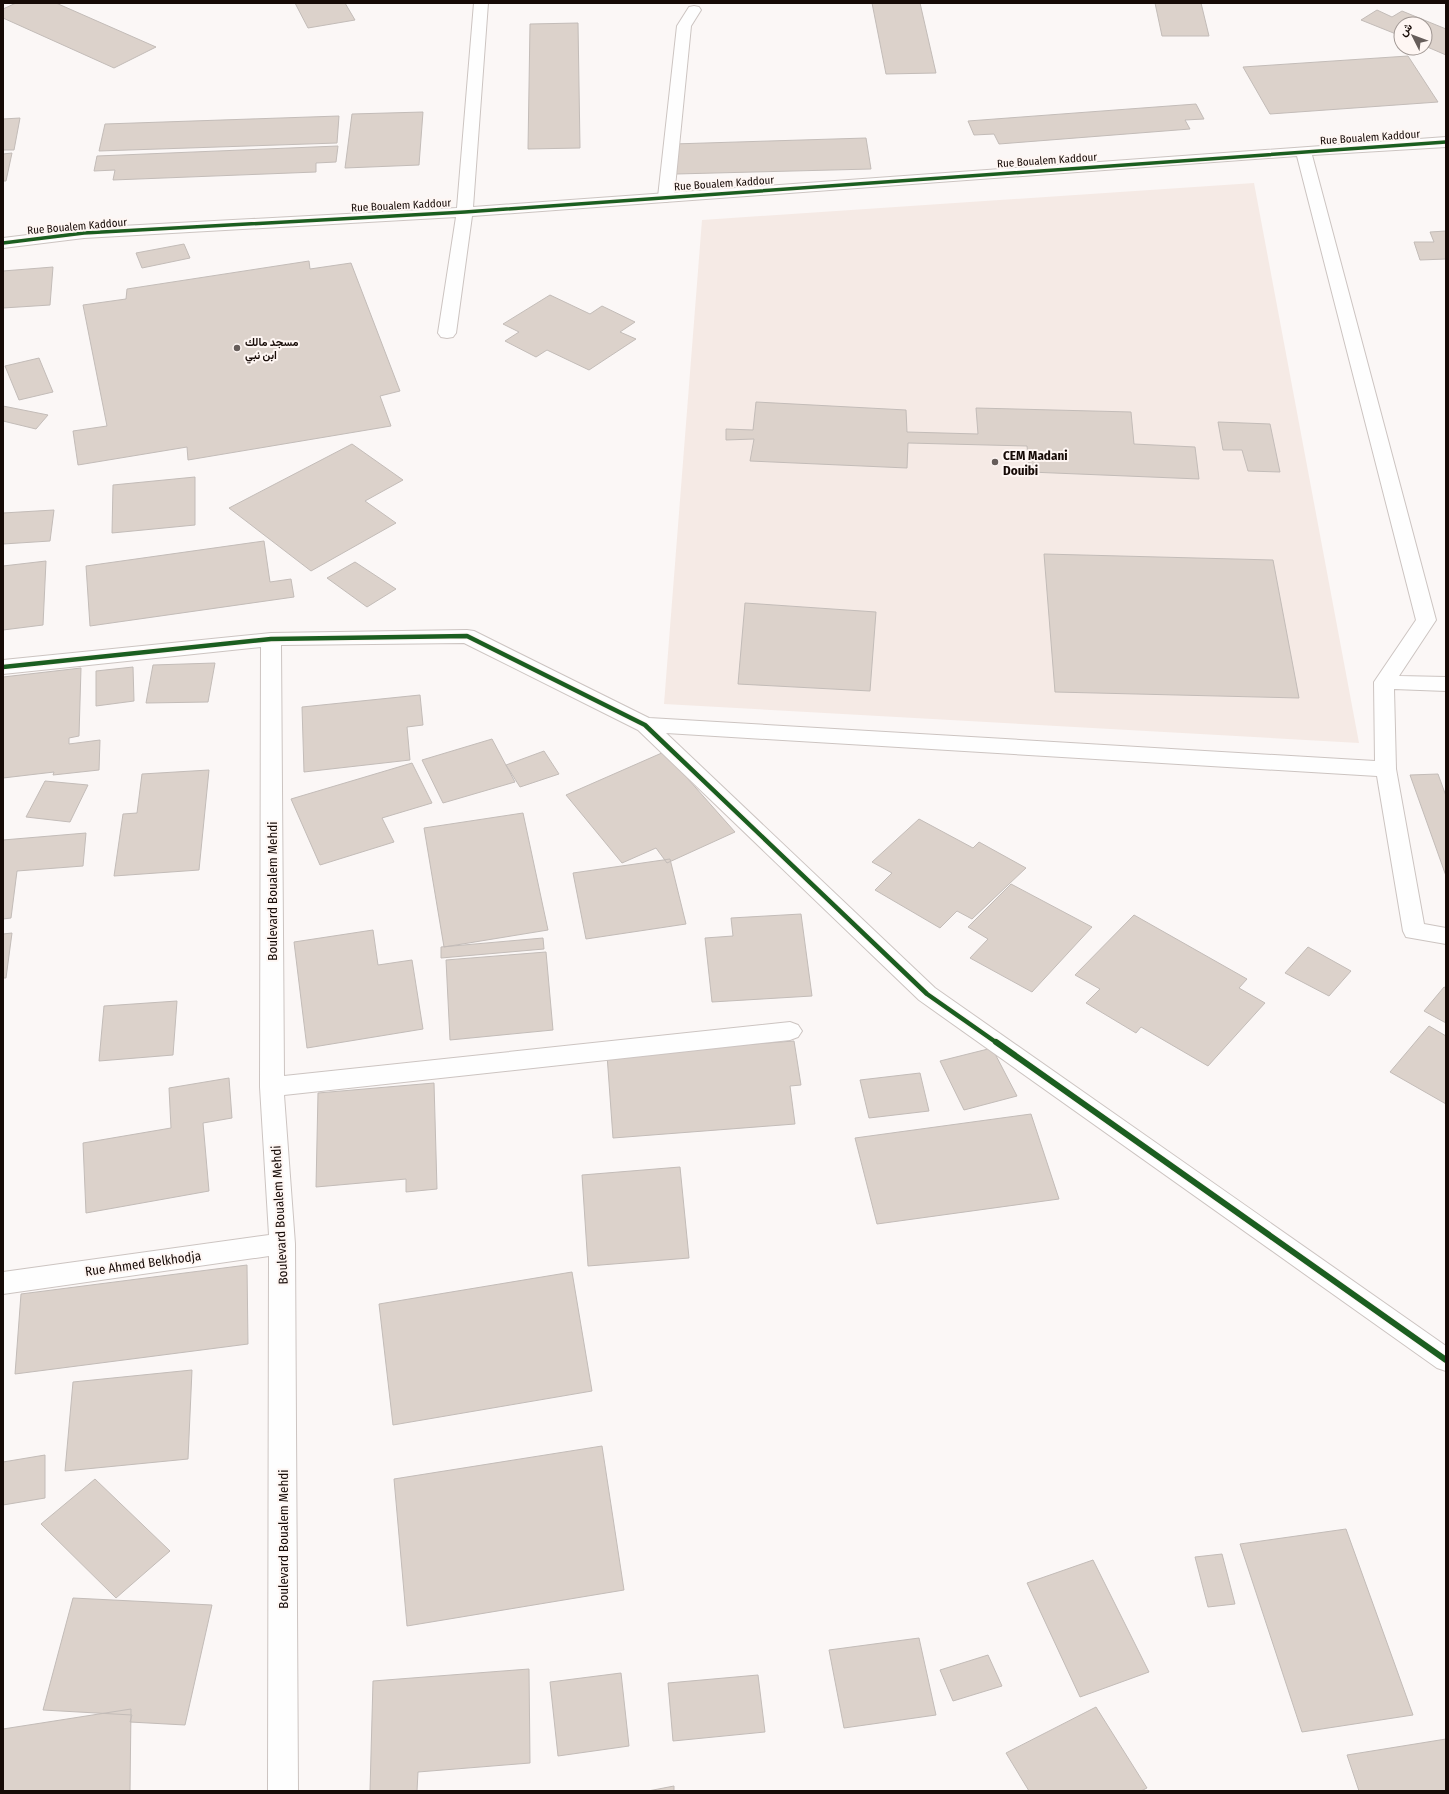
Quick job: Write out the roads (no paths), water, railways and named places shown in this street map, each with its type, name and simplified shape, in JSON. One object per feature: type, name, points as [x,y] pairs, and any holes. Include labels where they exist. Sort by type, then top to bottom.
[{"type":"street","points":[[447,333],[465,212],[481,3]]},
{"type":"street","points":[[666,197],[684,26],[694,10]]},
{"type":"street","name":"Rue Boualem Kaddour","points":[[3,243],[84,233],[465,212],[1303,151],[1446,142]]},
{"type":"street","points":[[1303,151],[1426,620],[1384,682],[1386,769],[1414,931],[1446,936]]},
{"type":"street","points":[[3,667],[271,638],[467,636],[645,725],[927,994],[1446,1360]]},
{"type":"street","name":"Boulevard Boualem Mehdi","points":[[271,638],[272,1087],[282,1244],[283,1791]]},
{"type":"street","points":[[1384,682],[1446,684]]},
{"type":"street","points":[[645,725],[1386,769]]},
{"type":"street","points":[[272,1087],[790,1031]]},
{"type":"street","name":"Rue Ahmed Belkhodja","points":[[3,1283],[282,1244]]},
{"type":"place","name":"مسجد مالك ابن نبي","points":[[237,348]]},
{"type":"place","name":"CEM Madani Douibi","points":[[995,462]]}]
